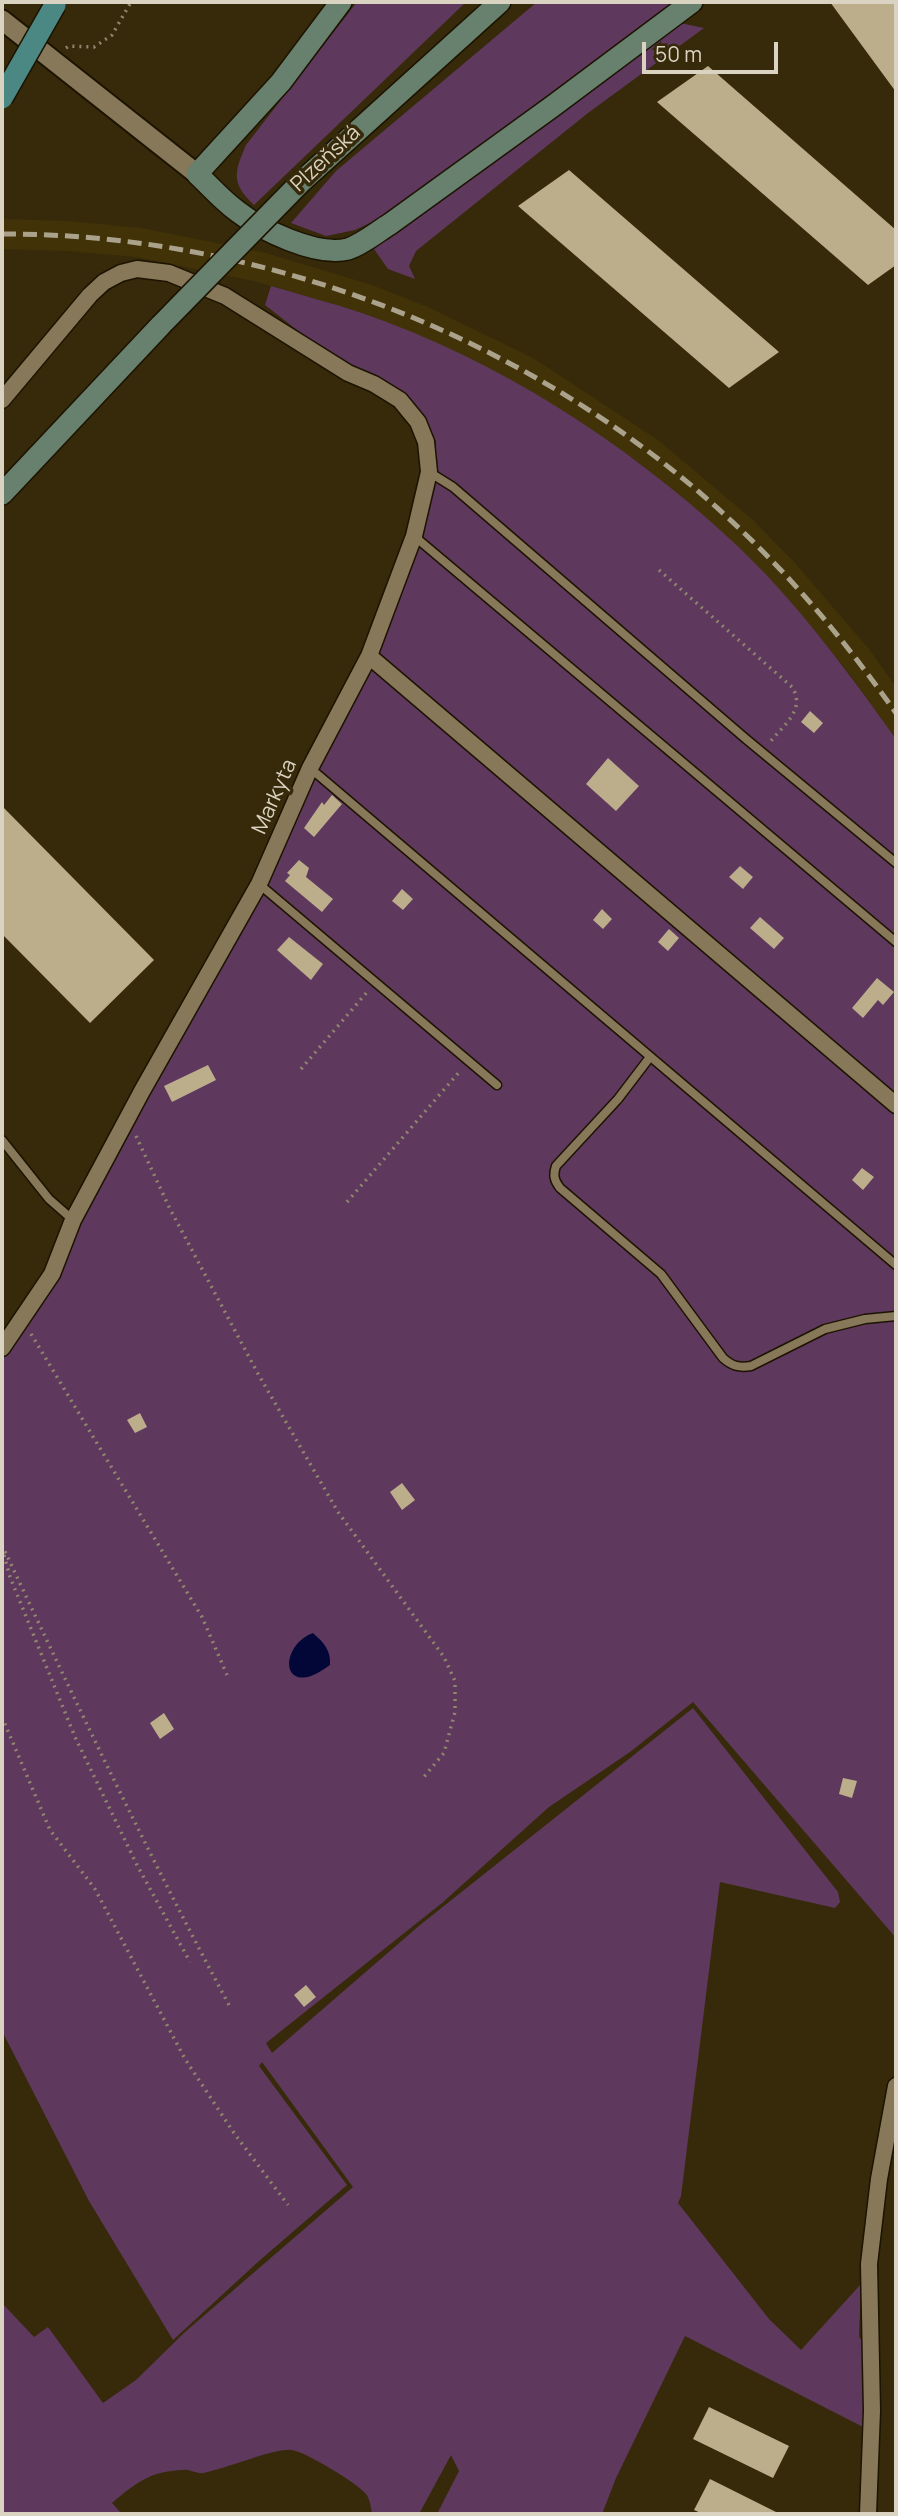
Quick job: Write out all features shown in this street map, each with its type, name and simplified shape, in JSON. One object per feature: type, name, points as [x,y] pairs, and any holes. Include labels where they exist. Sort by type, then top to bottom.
[{"type":"main road","points":[[341,2],[281,82],[197,174],[236,211],[284,237],[333,251],[362,242],[411,209],[692,2]]},
{"type":"main road","name":"Plzeňská","points":[[2,494],[301,182],[500,2]]},
{"type":"main road","points":[[2,98],[55,5]]},
{"type":"street","points":[[2,20],[197,174]]},
{"type":"street","name":"Markyta","points":[[2,400],[104,282],[121,273],[153,269],[225,296],[348,373],[400,400],[418,422],[426,442],[429,472],[414,536],[369,656],[310,768],[259,884],[127,1117],[73,1220],[52,1274],[2,1348]]},
{"type":"street","points":[[369,656],[896,1105]]},
{"type":"street","points":[[868,2514],[873,2411],[869,2264],[879,2179],[896,2086]]},
{"type":"lane","points":[[429,472],[453,487],[896,863]]},
{"type":"lane","points":[[414,536],[896,942]]},
{"type":"lane","points":[[310,768],[896,1265]]},
{"type":"lane","points":[[259,884],[497,1086]]},
{"type":"lane","points":[[650,1057],[618,1098],[556,1166],[555,1181],[560,1188],[661,1274],[731,1365],[741,1368],[751,1366],[825,1329],[896,1316]]},
{"type":"lane","points":[[2,1140],[49,1199],[73,1220]]},
{"type":"path","points":[[53,61],[69,46],[94,47],[112,35],[131,2]]},
{"type":"path","points":[[659,570],[792,687],[796,694],[798,702],[795,712],[762,752]]},
{"type":"path","points":[[301,1069],[375,982]]},
{"type":"path","points":[[347,1202],[469,1062]]},
{"type":"path","points":[[127,1117],[176,1221],[257,1372],[331,1500],[444,1657],[455,1681],[455,1712],[444,1753],[423,1778]]},
{"type":"path","points":[[22,1320],[202,1617],[227,1675]]},
{"type":"path","points":[[2,1546],[10,1577],[75,1737],[132,1854],[190,1962]]},
{"type":"path","points":[[2,1546],[95,1746],[229,2005]]},
{"type":"path","points":[[2,1717],[50,1830],[95,1889],[186,2059],[234,2133],[288,2205]]},
{"type":"shaded area","points":[[357,2],[466,2],[254,205],[241,190],[237,177],[246,145]]},
{"type":"shaded area","points":[[537,2],[673,2],[388,214],[355,230],[326,236],[291,223],[336,171]]},
{"type":"shaded area","points":[[680,23],[704,28],[588,113],[416,251],[409,266],[415,279],[388,269],[374,249],[658,35]]},
{"type":"shaded area","points":[[2,219],[69,221],[141,228],[266,253],[372,285],[428,307],[533,358],[658,440],[752,519],[795,563],[869,649],[896,687],[896,739],[845,668],[807,622],[731,540],[641,464],[518,384],[416,335],[362,313],[258,282],[137,257],[2,249]]},
{"type":"shaded area","points":[[271,286],[362,313],[462,354],[558,407],[603,437],[690,503],[776,585],[818,635],[896,739],[896,1938],[693,1702],[630,1752],[549,1807],[442,1903],[266,2043],[272,2053],[420,1925],[693,1708],[838,1892],[840,1902],[835,1908],[720,1882],[678,2203],[769,2319],[801,2350],[861,2284],[859,2337],[866,2345],[867,2429],[685,2336],[616,2478],[602,2514],[437,2514],[459,2471],[451,2455],[419,2514],[372,2514],[368,2498],[361,2489],[319,2462],[299,2452],[284,2450],[203,2473],[183,2470],[152,2476],[136,2484],[112,2503],[122,2514],[2,2514],[2,2303],[34,2337],[48,2327],[103,2403],[136,2380],[185,2332],[353,2187],[262,2062],[259,2066],[347,2185],[173,2340],[89,2201],[2,2031],[2,1348],[22,1320],[259,884],[435,485],[436,441],[417,409],[380,380],[320,348],[265,305]]},
{"type":"shaded area","points":[[313,1633],[326,1647],[330,1665],[311,1676],[294,1675],[290,1670],[291,1654],[303,1638]]},
{"type":"building","points":[[830,2],[896,2],[896,92]]},
{"type":"building","points":[[708,66],[896,230],[896,265],[868,285],[657,102]]},
{"type":"building","points":[[569,170],[779,352],[729,388],[518,206]]},
{"type":"building","points":[[810,711],[823,723],[814,733],[801,722]]},
{"type":"building","points":[[608,758],[639,786],[616,811],[586,784]]},
{"type":"building","points":[[332,795],[342,804],[314,837],[304,828],[322,802],[324,805]]},
{"type":"building","points":[[2,806],[154,960],[90,1023],[2,934]]},
{"type":"building","points":[[299,860],[309,868],[306,877],[333,899],[322,912],[285,881],[290,875],[287,873]]},
{"type":"building","points":[[740,866],[753,877],[743,889],[729,877]]},
{"type":"building","points":[[402,889],[413,899],[403,910],[392,901]]},
{"type":"building","points":[[602,909],[612,919],[603,929],[593,920]]},
{"type":"building","points":[[760,917],[784,938],[774,949],[750,928]]},
{"type":"building","points":[[669,929],[679,938],[668,951],[658,942]]},
{"type":"building","points":[[289,937],[323,964],[311,980],[277,950]]},
{"type":"building","points":[[877,978],[894,992],[883,1005],[878,1000],[863,1018],[852,1008]]},
{"type":"building","points":[[208,1065],[216,1080],[172,1102],[164,1086]]},
{"type":"building","points":[[862,1168],[874,1177],[863,1190],[852,1180]]},
{"type":"building","points":[[140,1413],[147,1427],[135,1433],[127,1420]]},
{"type":"building","points":[[402,1483],[415,1500],[402,1510],[390,1492]]},
{"type":"building","points":[[164,1713],[174,1729],[160,1739],[150,1723]]},
{"type":"building","points":[[843,1778],[857,1781],[852,1798],[839,1794]]},
{"type":"building","points":[[306,1985],[316,1997],[304,2007],[294,1995]]},
{"type":"building","points":[[709,2407],[789,2446],[773,2478],[693,2439]]},
{"type":"building","points":[[710,2479],[780,2514],[703,2514],[694,2510]]},
{"type":"railway","points":[[2,234],[103,239],[204,254],[303,278],[400,312],[494,355],[583,406],[666,465],[742,531],[824,618],[896,713]]}]
